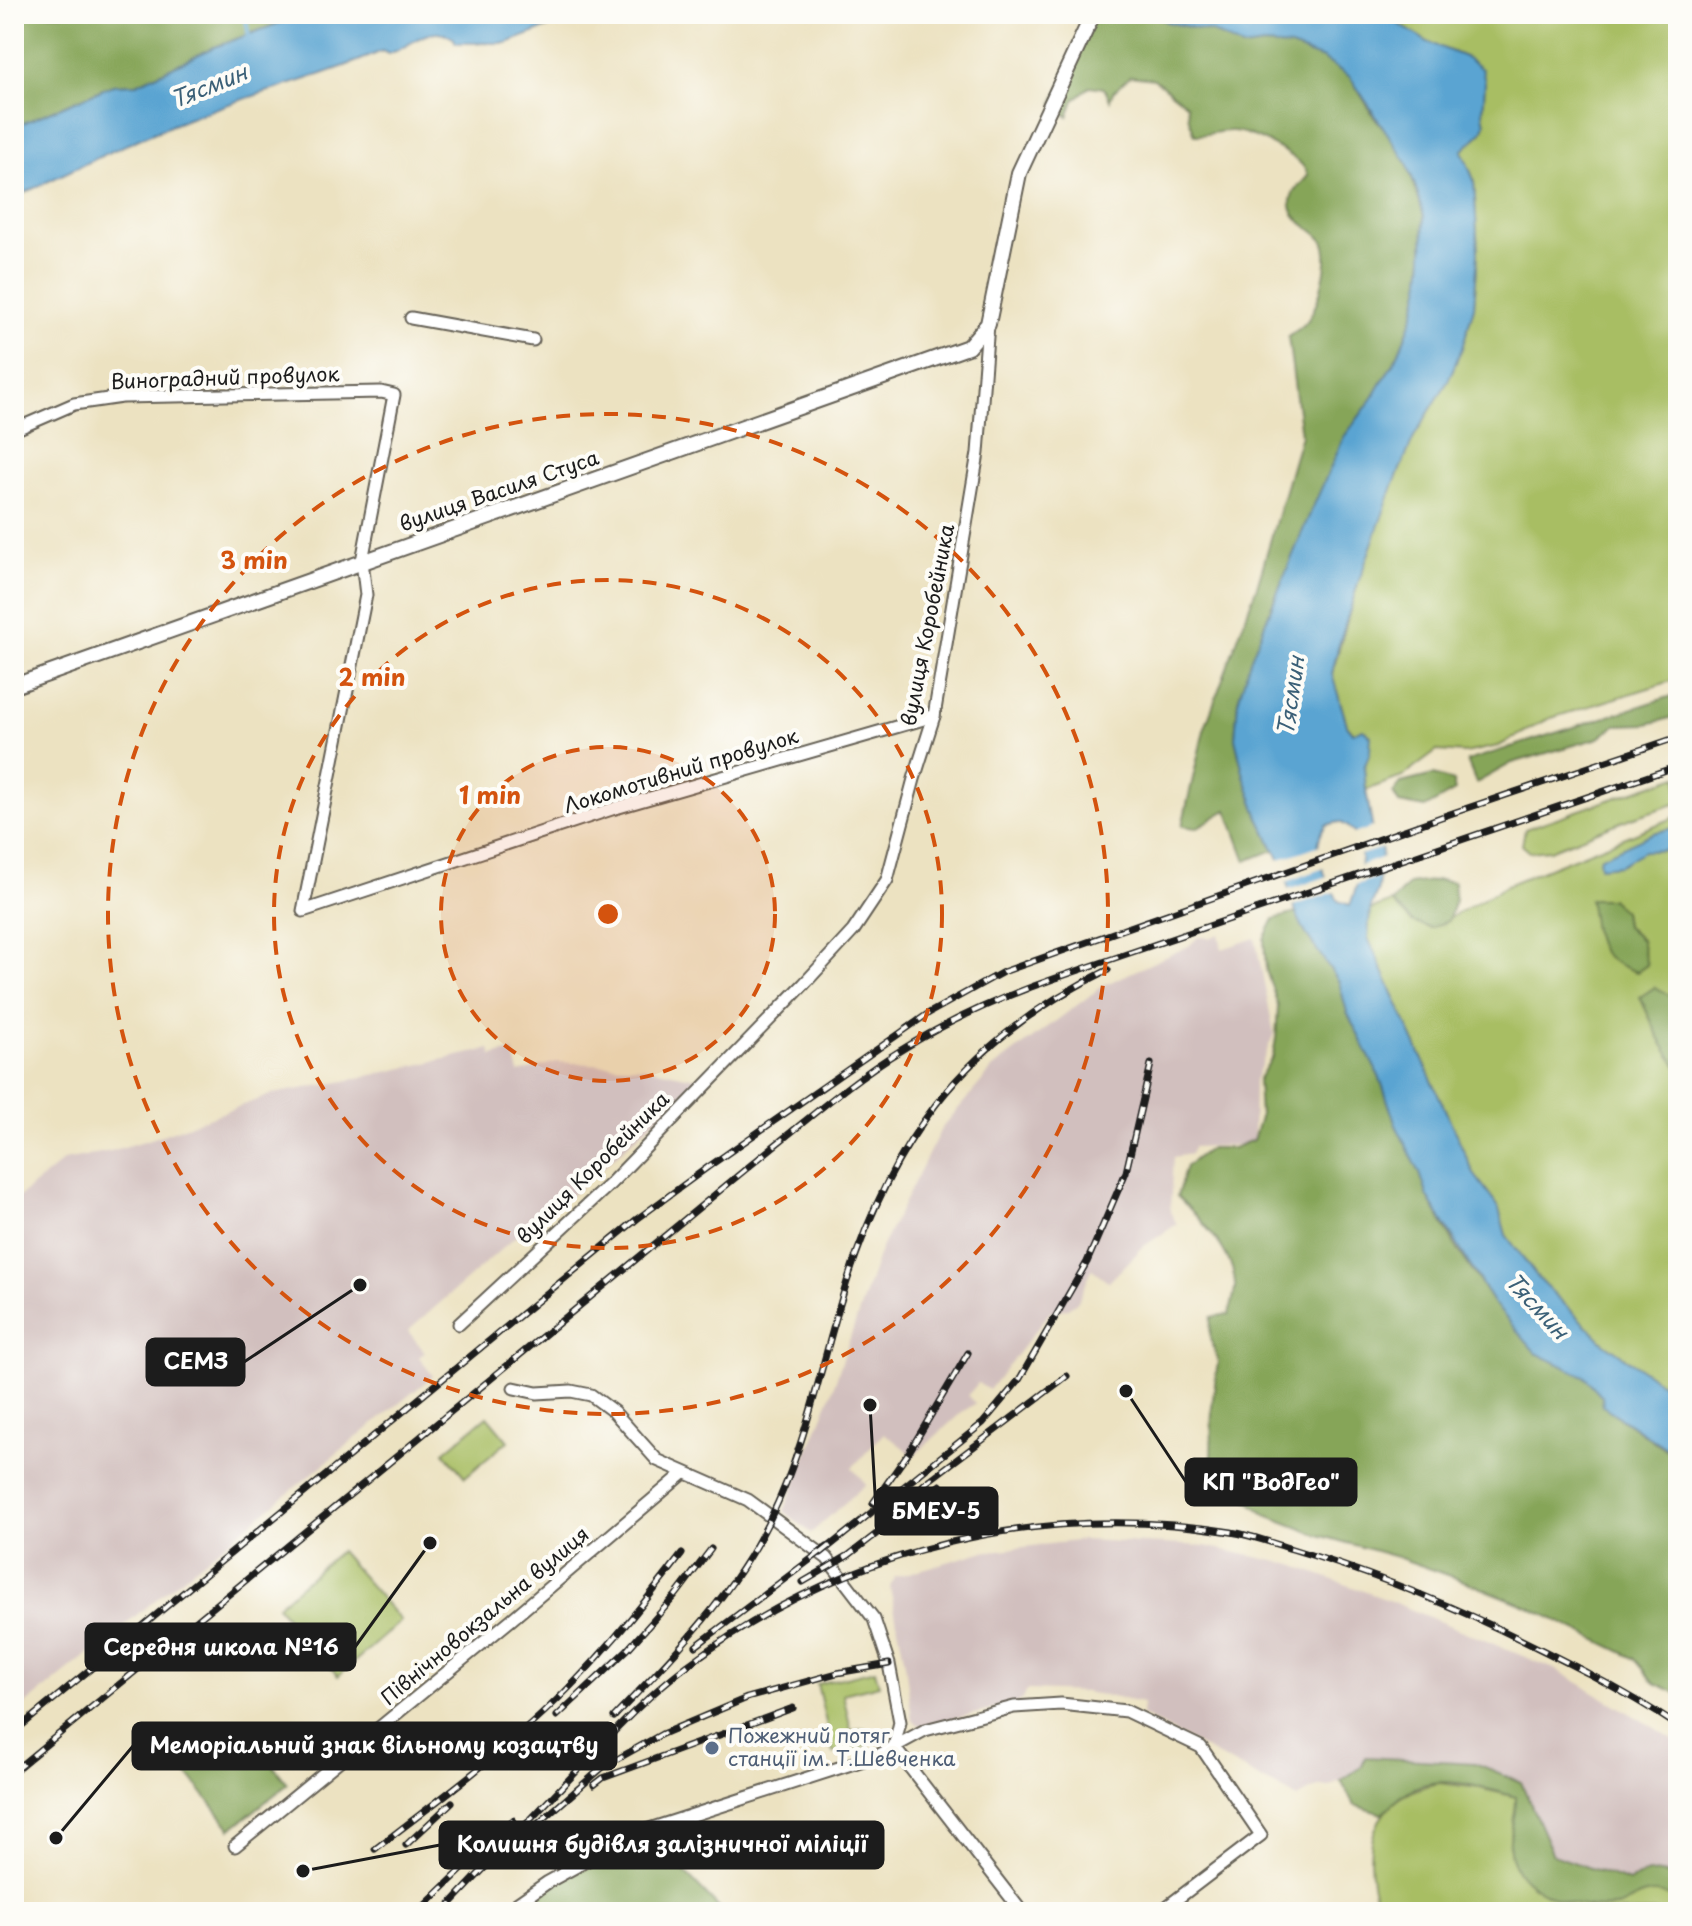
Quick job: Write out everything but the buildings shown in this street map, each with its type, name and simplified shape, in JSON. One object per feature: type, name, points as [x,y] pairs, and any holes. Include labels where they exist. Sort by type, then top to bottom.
[{"type":"street","name":"вулиця Коробейника","points":[[459,1324],[611,1183],[853,931],[887,880],[934,716],[978,453],[988,324],[1019,173],[1093,14]]},
{"type":"street","points":[[411,318],[533,340]]},
{"type":"street","name":"вулиця Василя Стуса","points":[[14,686],[960,351],[977,339],[988,324]]},
{"type":"street","name":"Виноградний провулок","points":[[14,430],[74,404],[122,397],[381,392],[394,395],[362,561]]},
{"type":"street","name":"Локомотивний провулок","points":[[362,561],[366,595],[303,911],[612,809],[934,716]]},
{"type":"street","points":[[514,1388],[537,1393],[571,1391],[591,1395],[614,1412],[657,1460],[748,1500],[827,1558],[874,1619],[889,1664],[900,1722],[894,1747]]},
{"type":"street","name":"Північновокзальна вулиця","points":[[235,1846],[684,1473]]},
{"type":"street","points":[[505,1912],[548,1882],[637,1833],[894,1747],[925,1730],[1014,1707],[1061,1704],[1126,1711],[1201,1747],[1261,1835],[1160,1912]]},
{"type":"street","points":[[894,1747],[1022,1912]]},
{"type":"shaded area","points":[[1219,934],[1222,949],[1255,938],[1274,1033],[1254,1083],[1253,1144],[1194,1147],[1191,1154],[1173,1157],[1170,1212],[1177,1224],[1144,1246],[1109,1282],[1092,1269],[1078,1301],[1066,1309],[1051,1311],[989,1390],[978,1383],[968,1395],[975,1404],[914,1456],[884,1433],[852,1468],[866,1484],[811,1533],[784,1511],[830,1397],[880,1250],[941,1129],[993,1068],[1104,985],[1189,946],[1198,937],[1211,938]]},
{"type":"shaded area","points":[[490,1049],[492,1056],[513,1051],[519,1073],[556,1062],[644,1067],[700,1079],[580,1188],[532,1222],[408,1331],[425,1352],[419,1357],[433,1376],[14,1714],[14,1201],[64,1160],[111,1151],[154,1138],[273,1094]]},
{"type":"shaded area","points":[[1084,1540],[1205,1546],[1293,1565],[1388,1600],[1559,1671],[1678,1742],[1678,1877],[1648,1872],[1629,1882],[1552,1855],[1521,1782],[1362,1766],[1331,1787],[1318,1787],[1297,1798],[1142,1715],[1143,1703],[1085,1692],[1027,1690],[1023,1699],[1014,1705],[920,1726],[912,1720],[890,1587],[895,1577],[982,1552]]},
{"type":"green space","points":[[14,14],[304,14],[212,48],[137,84],[113,85],[14,127]]},
{"type":"green space","points":[[1093,14],[1151,14],[1167,22],[1212,32],[1243,48],[1264,45],[1291,47],[1323,59],[1350,77],[1375,118],[1391,136],[1407,163],[1424,216],[1420,289],[1413,318],[1398,355],[1373,398],[1344,437],[1271,607],[1238,700],[1235,738],[1244,776],[1274,850],[1246,861],[1227,810],[1196,828],[1182,826],[1204,730],[1258,583],[1301,435],[1288,337],[1312,314],[1323,280],[1325,245],[1292,211],[1292,196],[1308,175],[1297,160],[1264,141],[1241,133],[1228,131],[1195,135],[1187,105],[1154,79],[1130,76],[1113,92],[1110,100],[1104,88],[1090,86],[1074,100],[1068,117],[1053,103]]},
{"type":"green space","points":[[1382,14],[1678,14],[1678,679],[1548,719],[1499,746],[1465,753],[1437,751],[1402,777],[1366,790],[1364,768],[1370,752],[1347,725],[1332,674],[1358,583],[1394,483],[1415,435],[1448,381],[1474,307],[1478,253],[1474,180],[1462,151],[1482,132],[1485,124],[1485,82],[1467,58],[1428,42]]},
{"type":"green space","points":[[1678,694],[1678,716],[1648,724],[1616,725],[1599,738],[1512,763],[1476,783],[1467,761]]},
{"type":"green space","points":[[1433,775],[1453,781],[1455,791],[1425,808],[1399,803],[1393,793],[1401,783]]},
{"type":"green space","points":[[1678,776],[1678,803],[1550,850],[1530,852],[1522,845],[1525,829]]},
{"type":"green space","points":[[1678,816],[1678,827],[1653,833],[1600,867],[1620,865],[1643,851],[1678,850],[1678,1395],[1603,1342],[1539,1279],[1506,1235],[1498,1206],[1474,1174],[1368,938],[1370,910],[1392,902],[1412,922],[1431,928],[1514,882]],"holes":[[[1589,899],[1611,899],[1623,911],[1625,925],[1641,940]]]},
{"type":"green space","points":[[1439,880],[1454,882],[1455,900],[1448,921],[1431,928],[1412,922],[1392,902],[1409,884]]},
{"type":"green space","points":[[1589,899],[1611,899],[1623,911],[1625,926],[1641,940],[1647,965],[1637,972],[1611,960],[1604,953],[1596,937]]},
{"type":"green space","points":[[1296,913],[1305,932],[1339,982],[1347,1012],[1380,1078],[1396,1125],[1420,1173],[1428,1197],[1494,1304],[1536,1353],[1584,1376],[1602,1396],[1603,1406],[1678,1458],[1678,1694],[1655,1683],[1634,1658],[1529,1607],[1397,1557],[1315,1534],[1266,1515],[1211,1471],[1212,1406],[1218,1361],[1210,1338],[1211,1317],[1229,1314],[1235,1288],[1234,1275],[1215,1238],[1177,1196],[1186,1166],[1210,1148],[1233,1148],[1253,1140],[1260,1117],[1258,1080],[1273,1056],[1278,1006],[1266,970],[1264,939],[1274,919]]},
{"type":"green space","points":[[1655,987],[1678,1000],[1678,1068],[1660,1040],[1640,997]]},
{"type":"green space","points":[[487,1416],[508,1441],[465,1477],[444,1452]]},
{"type":"green space","points":[[340,1551],[401,1621],[338,1676],[277,1606]]},
{"type":"green space","points":[[875,1670],[879,1685],[843,1694],[851,1730],[865,1728],[869,1745],[833,1753],[817,1684]]},
{"type":"green space","points":[[250,1737],[288,1784],[231,1829],[181,1765],[191,1757],[195,1761],[204,1754],[200,1749],[213,1739]]},
{"type":"green space","points":[[1365,1757],[1475,1763],[1521,1782],[1553,1855],[1629,1882],[1648,1872],[1678,1877],[1678,1899],[1649,1893],[1619,1906],[1601,1908],[1554,1898],[1527,1881],[1511,1857],[1516,1797],[1467,1784],[1441,1782],[1417,1787],[1382,1814],[1354,1805],[1341,1781],[1362,1766]]},
{"type":"green space","points":[[1439,1783],[1517,1797],[1516,1817],[1510,1834],[1586,1908],[1618,1907],[1642,1894],[1660,1892],[1678,1899],[1678,1912],[1379,1912],[1370,1868],[1375,1830],[1397,1800],[1415,1790]]},
{"type":"green space","points":[[645,1831],[723,1912],[505,1912]]},
{"type":"water","name":"Тясмин","points":[[304,14],[727,14],[641,19],[623,23],[568,20],[507,43],[456,43],[453,37],[434,33],[388,54],[382,51],[184,120],[14,198],[14,127],[113,85],[137,84],[212,48]]},
{"type":"water","name":"Тясмин","points":[[1151,14],[1382,14],[1428,42],[1467,58],[1482,69],[1485,124],[1482,132],[1462,151],[1474,180],[1478,253],[1474,307],[1448,381],[1415,435],[1394,483],[1358,583],[1332,674],[1347,725],[1353,733],[1363,729],[1371,736],[1370,752],[1364,768],[1366,790],[1373,831],[1382,851],[1378,889],[1370,910],[1368,938],[1474,1174],[1498,1206],[1506,1235],[1539,1279],[1603,1342],[1678,1395],[1678,1456],[1603,1406],[1602,1396],[1584,1376],[1536,1353],[1494,1304],[1428,1197],[1420,1173],[1396,1125],[1380,1078],[1347,1012],[1339,982],[1305,932],[1296,913],[1281,863],[1260,820],[1244,776],[1235,738],[1238,701],[1250,660],[1344,437],[1373,398],[1398,355],[1413,318],[1420,289],[1424,216],[1407,163],[1350,77],[1323,59],[1291,47],[1264,45],[1243,48],[1212,32],[1167,22]],"holes":[[[1339,822],[1350,828],[1360,847],[1361,859],[1350,905],[1338,901],[1318,854],[1326,825]]]},
{"type":"water","points":[[1678,827],[1678,850],[1644,851],[1620,865],[1600,867],[1599,858],[1653,833]]},
{"type":"pier","points":[[1376,826],[1385,847],[1357,856],[1351,835]]},
{"type":"pier","points":[[1320,845],[1327,867],[1283,883],[1275,861]]},
{"type":"pier","points":[[1386,856],[1384,875],[1353,886],[1356,867]]},
{"type":"pier","points":[[1331,875],[1338,891],[1290,907],[1285,891]]},
{"type":"waterway","points":[[245,14],[249,37]]},
{"type":"railway","points":[[14,1732],[637,1219],[929,1013],[1003,972],[1678,737]]},
{"type":"railway","points":[[14,1771],[774,1146],[850,1085],[907,1046],[981,1008],[1033,986],[1678,766]]},
{"type":"railway","points":[[614,1717],[719,1600],[770,1519],[802,1439],[860,1245],[881,1194],[907,1147],[936,1104],[971,1065],[1010,1030],[1056,998],[1108,970]]},
{"type":"railway","points":[[821,1553],[983,1423],[1019,1380],[1087,1262],[1126,1172],[1151,1064]]},
{"type":"railway","points":[[873,1503],[909,1452],[968,1353]]},
{"type":"railway","points":[[923,1485],[1067,1376]]},
{"type":"railway","points":[[803,1582],[849,1555],[940,1485]]},
{"type":"railway","points":[[443,1912],[643,1703],[688,1665],[748,1625],[812,1591],[877,1564],[946,1543],[1016,1530],[1087,1523],[1159,1524],[1231,1532],[1262,1539],[1370,1575],[1472,1617],[1589,1674],[1678,1726]]},
{"type":"railway","points":[[696,1646],[827,1547]]},
{"type":"railway","points":[[557,1716],[627,1650],[676,1595],[711,1549]]},
{"type":"railway","points":[[375,1849],[480,1767],[560,1697],[615,1638],[682,1554]]},
{"type":"railway","points":[[539,1823],[603,1767],[662,1734],[747,1698],[837,1673],[889,1664]]},
{"type":"railway","points":[[594,1785],[603,1778],[793,1708]]},
{"type":"railway","points":[[406,1845],[452,1802]]},
{"type":"railway","points":[[418,1912],[513,1820]]},
{"type":"place","name":"СЕМЗ","points":[[360,1285]]},
{"type":"place","name":"КП \"ВодГео\"","points":[[1126,1391]]},
{"type":"place","name":"БМЕУ-5","points":[[870,1405]]},
{"type":"place","name":"Середня школа №16","points":[[430,1543]]},
{"type":"place","name":"Пожежний потяг станції ім. Т.Шевченка","points":[[712,1748]]},
{"type":"place","name":"Меморіальний знак вільному козацтву","points":[[56,1838]]},
{"type":"place","name":"Колишня будівля залізничної міліції","points":[[303,1871]]}]
